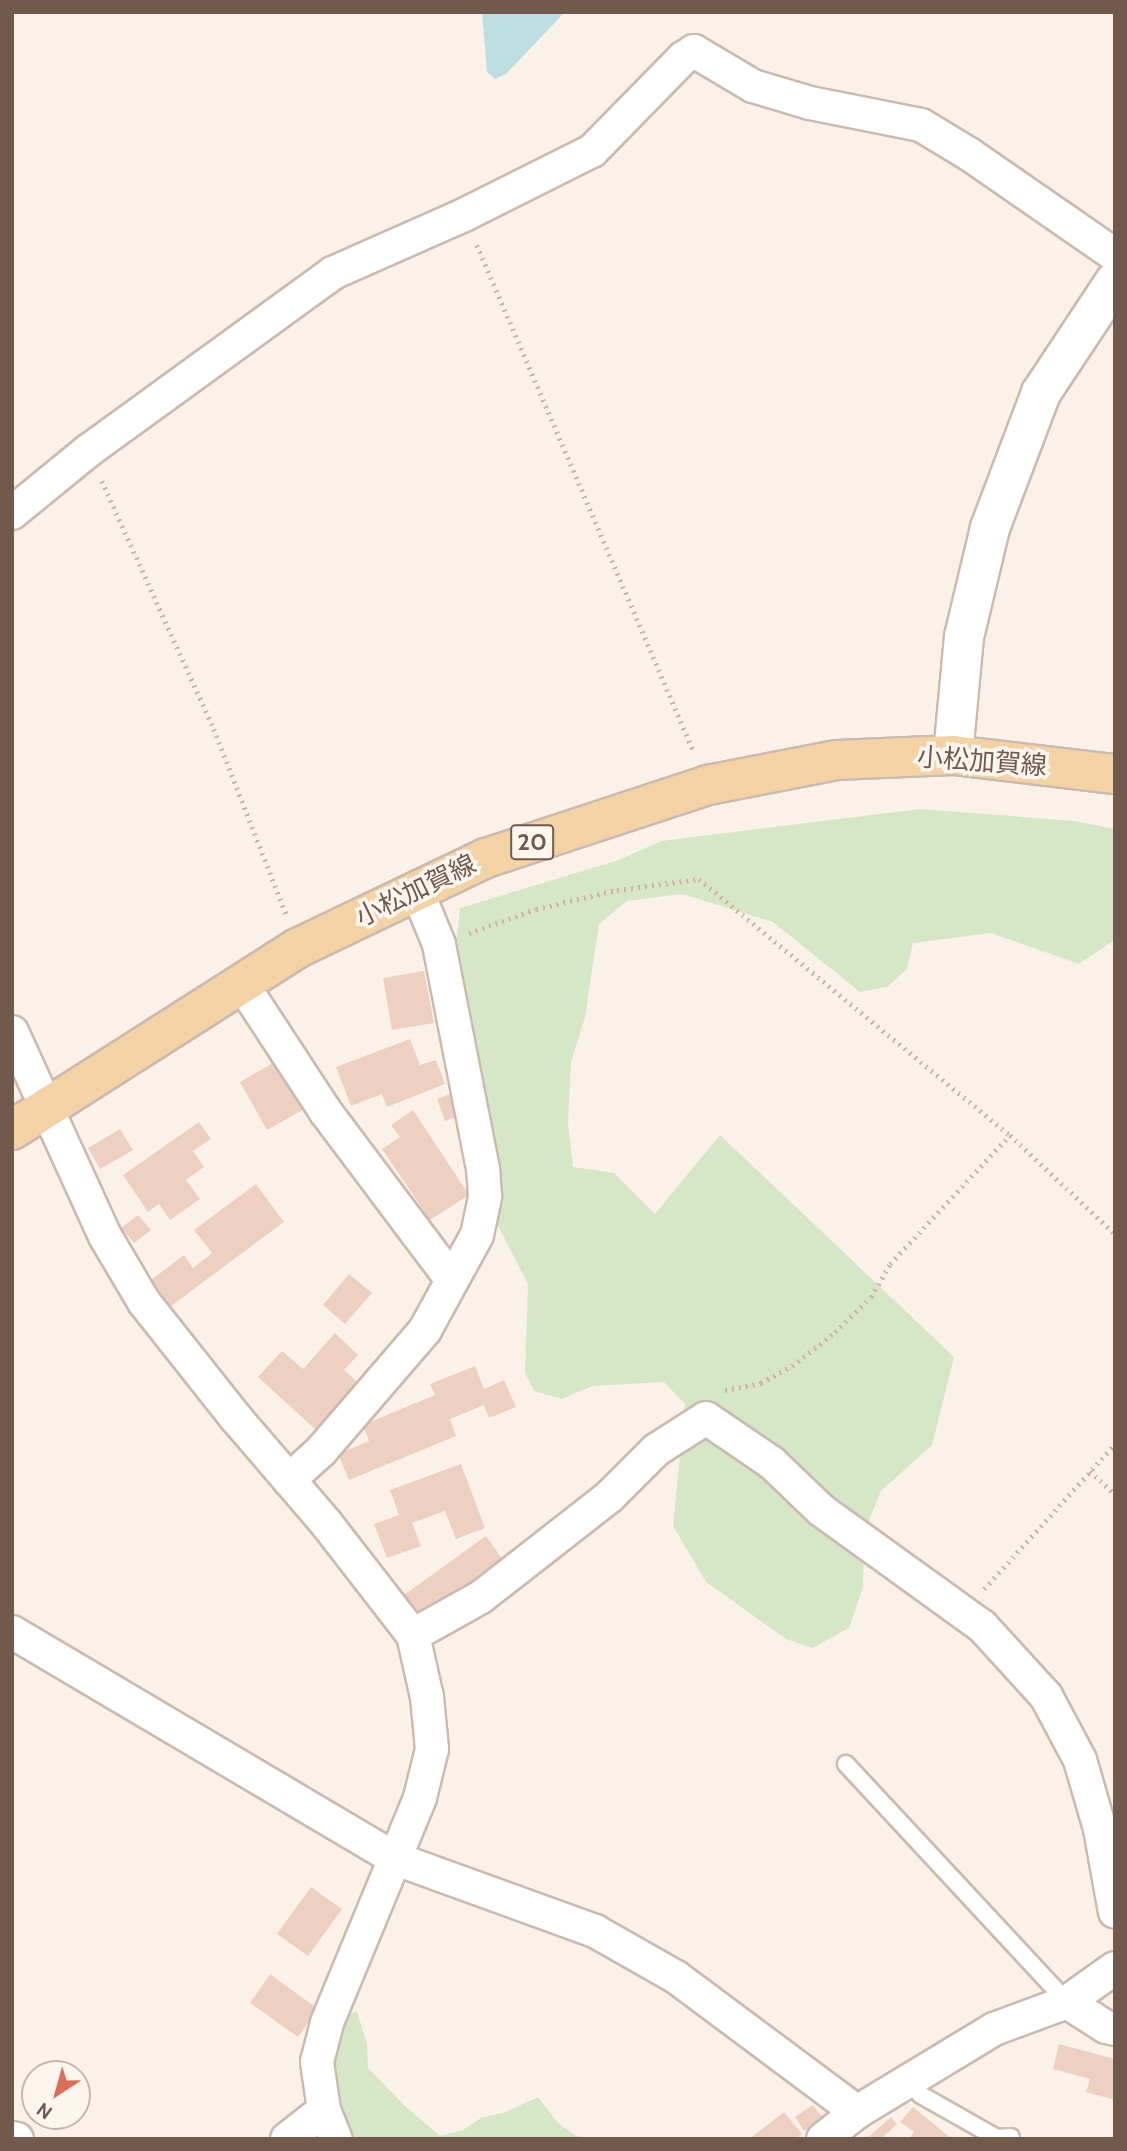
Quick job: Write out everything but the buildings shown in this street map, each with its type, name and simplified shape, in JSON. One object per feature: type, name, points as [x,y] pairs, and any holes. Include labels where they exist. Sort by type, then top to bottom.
[{"type":"main road","name":"小松加賀線","points":[[12,1130],[298,948],[486,858],[708,785],[837,760],[953,755],[1115,774]]},
{"type":"street","points":[[12,513],[88,451],[333,273],[464,215],[592,151],[683,58],[694,51],[754,86],[810,103],[921,125],[969,154],[1115,255]]},
{"type":"street","points":[[953,755],[964,638],[990,528],[1041,393],[1115,281]]},
{"type":"street","points":[[289,1480],[321,1451],[425,1330],[477,1234],[485,1196],[483,1168],[439,944],[417,891]]},
{"type":"street","points":[[242,984],[325,1111],[451,1279]]},
{"type":"street","points":[[12,1032],[104,1236],[144,1303],[413,1635],[427,1697],[432,1749],[419,1798],[396,1859],[327,2023],[317,2062],[330,2124],[287,2139]]},
{"type":"street","points":[[413,1635],[481,1597],[609,1497],[656,1450],[706,1418],[772,1463],[821,1510],[982,1626],[1046,1696],[1080,1760],[1100,1829],[1115,1912]]},
{"type":"street","points":[[12,1632],[396,1859],[595,1931],[676,1976],[857,2112]]},
{"type":"street","points":[[823,2139],[857,2112],[994,2029],[1067,2002],[1115,1968]]},
{"type":"street","points":[[1067,2002],[1106,2027],[1115,2029]]},
{"type":"lane","points":[[846,1764],[1067,2002]]},
{"type":"lane","points":[[908,2081],[921,2095],[997,2138],[1011,2137]]},
{"type":"path","points":[[464,215],[708,785]]},
{"type":"path","points":[[88,451],[214,729],[298,948]]},
{"type":"path","points":[[439,944],[536,909],[617,890],[699,879],[1010,1135],[1115,1234]]},
{"type":"path","points":[[706,1418],[718,1392],[761,1383],[792,1366],[835,1332],[871,1297],[890,1264],[1010,1135]]},
{"type":"path","points":[[962,1613],[1115,1444]]},
{"type":"path","points":[[1090,1471],[1115,1494]]},
{"type":"green space","points":[[920,809],[1075,821],[1115,829],[1115,940],[1079,964],[991,933],[913,943],[907,969],[887,987],[860,992],[773,922],[682,894],[627,901],[599,924],[585,1017],[571,1062],[568,1123],[573,1167],[614,1173],[655,1214],[720,1135],[954,1357],[932,1445],[881,1491],[864,1532],[863,1587],[849,1628],[812,1648],[786,1639],[706,1582],[673,1526],[685,1404],[664,1382],[592,1386],[562,1399],[534,1391],[525,1373],[528,1284],[498,1226],[455,957],[460,908],[619,860],[661,841]]},
{"type":"green space","points":[[357,2012],[367,2043],[368,2068],[408,2109],[440,2136],[463,2130],[481,2118],[506,2112],[538,2097],[558,2123],[573,2134],[587,2139],[352,2139],[330,2068],[345,2014]]},
{"type":"water","points":[[482,12],[565,12],[506,74],[495,79],[487,72]]}]
